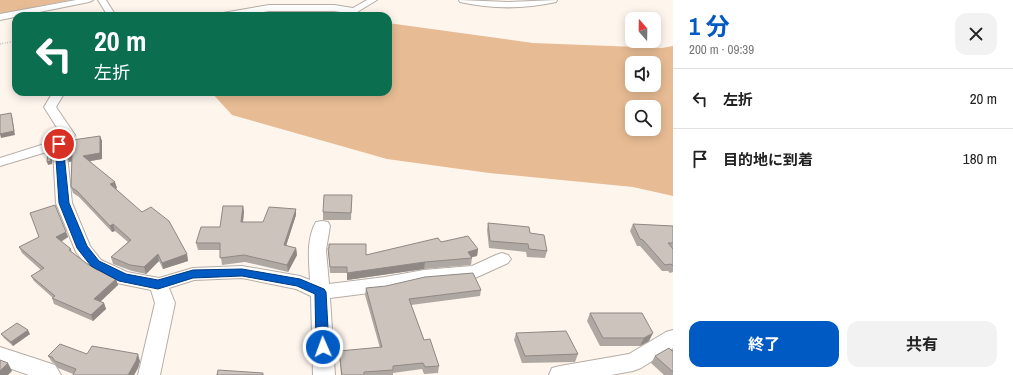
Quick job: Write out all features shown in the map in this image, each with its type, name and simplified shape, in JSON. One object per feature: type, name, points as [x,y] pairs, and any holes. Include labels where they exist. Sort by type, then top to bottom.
[{"type":"street","points":[[26,12],[89,0]]},
{"type":"street","points":[[102,0],[110,12]]},
{"type":"street","points":[[246,12],[269,8],[334,8],[354,11],[373,0]]},
{"type":"street","points":[[463,0],[485,4],[532,3],[553,0]]},
{"type":"street","points":[[0,17],[12,15]]},
{"type":"street","points":[[0,162],[59,144],[68,135],[50,107],[57,96]]},
{"type":"street","points":[[59,144],[64,203],[82,248],[95,264],[123,278],[158,284],[193,274],[242,272],[300,283],[320,292],[385,284],[424,276],[475,272],[502,259]]},
{"type":"street","points":[[322,226],[316,250],[320,292],[324,375]]},
{"type":"street","points":[[149,375],[165,303],[158,284]]},
{"type":"street","points":[[560,375],[633,362],[673,338]]},
{"type":"street","points":[[0,356],[47,372],[50,375]]},
{"type":"path","points":[[0,44],[12,42]]},
{"type":"shaded area","points":[[0,0],[71,0],[0,14]]},
{"type":"shaded area","points":[[392,24],[533,43],[625,47],[625,48],[662,48],[673,46],[673,196],[633,187],[489,173],[387,159],[232,115],[215,96],[392,96]]},
{"type":"building","points":[[11,113],[14,131],[0,134],[0,115]]},
{"type":"building","points":[[100,136],[100,153],[83,156],[115,182],[110,184],[142,212],[151,207],[169,221],[187,254],[162,263],[158,254],[144,267],[130,265],[111,257],[131,240],[113,224],[110,226],[77,191],[71,187],[72,155],[67,156],[66,141]]},
{"type":"building","points":[[48,149],[50,149],[51,161],[47,162]]},
{"type":"building","points":[[324,195],[352,195],[351,213],[323,212]]},
{"type":"building","points":[[55,205],[66,232],[56,237],[71,249],[69,250],[86,263],[116,279],[94,299],[104,303],[91,315],[52,298],[55,296],[31,276],[44,268],[19,247],[39,237],[30,213]]},
{"type":"building","points":[[223,206],[243,206],[241,222],[263,222],[269,207],[296,209],[284,245],[296,248],[287,265],[244,255],[220,258],[220,243],[196,243],[201,227],[220,227]]},
{"type":"building","points":[[488,223],[529,227],[530,233],[544,235],[547,251],[529,249],[528,244],[490,241]]},
{"type":"building","points":[[633,224],[673,226],[673,243],[668,243],[673,249],[673,266],[671,264],[665,265],[643,240],[640,239]]},
{"type":"building","points":[[468,236],[478,249],[468,252],[472,258],[425,262],[347,273],[347,267],[330,267],[329,244],[366,244],[366,255],[438,238],[441,242]]},
{"type":"building","points":[[473,273],[481,290],[409,299],[424,340],[430,339],[439,366],[425,367],[423,363],[393,366],[393,370],[364,372],[364,375],[342,375],[339,351],[382,347],[366,288],[386,286],[425,277]]},
{"type":"building","points":[[590,313],[642,313],[653,333],[644,338],[603,338]]},
{"type":"building","points":[[17,323],[28,330],[11,342],[1,334]]},
{"type":"building","points":[[566,331],[578,354],[525,356],[516,333]]},
{"type":"building","points":[[60,344],[87,354],[92,346],[138,354],[136,361],[128,375],[73,375],[76,369],[55,361],[52,357],[48,356]]},
{"type":"building","points":[[669,348],[672,351],[673,350],[673,372],[655,356]]},
{"type":"building","points":[[0,360],[8,363],[0,371]]},
{"type":"building","points":[[218,370],[263,373],[263,375],[217,375]]},
{"type":"route","points":[[59,144],[64,203],[82,248],[95,264],[123,278],[158,284],[193,274],[242,272],[300,283],[320,292],[323,347]]}]
